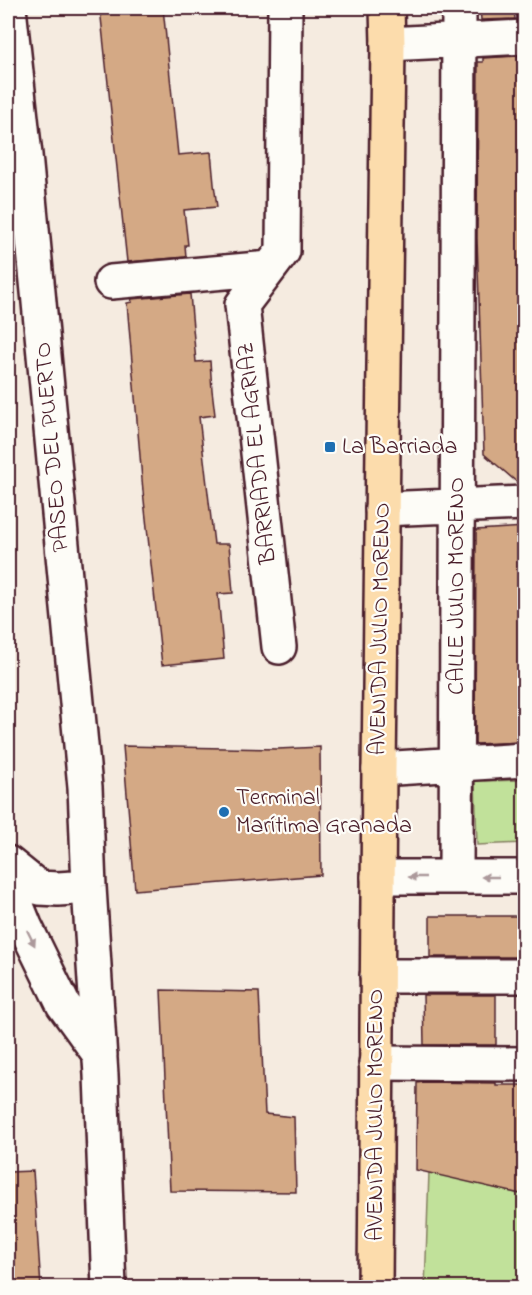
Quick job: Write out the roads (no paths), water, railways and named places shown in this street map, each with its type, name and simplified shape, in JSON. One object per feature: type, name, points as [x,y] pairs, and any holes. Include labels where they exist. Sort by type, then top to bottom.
[{"type":"highway","name":"AVENIDA JULIO MORENO","points":[[375,1287],[387,8]]},
{"type":"street","name":"PASEO DEL PUERTO","points":[[9,8],[85,787],[100,1055],[109,1287]]},
{"type":"street","name":"BARRIADA EL AGRIAZ","points":[[279,647],[242,305],[283,251],[285,8]]},
{"type":"street","name":"CALLE JULIO MORENO","points":[[456,877],[459,8]]},
{"type":"street","points":[[388,44],[525,37]]},
{"type":"street","points":[[111,282],[270,268]]},
{"type":"street","points":[[382,509],[525,503]]},
{"type":"street","points":[[379,769],[525,760]]},
{"type":"street","points":[[8,863],[39,888],[89,887]]},
{"type":"street","points":[[378,877],[525,877]]},
{"type":"street","points":[[8,884],[25,926],[63,1004],[100,1055]]},
{"type":"street","points":[[377,976],[525,976]]},
{"type":"street","points":[[376,1063],[525,1064]]},
{"type":"place","name":"La Barriada","points":[[330,447]]},
{"type":"place","name":"Terminal Marítima Granada","points":[[224,812]]}]
